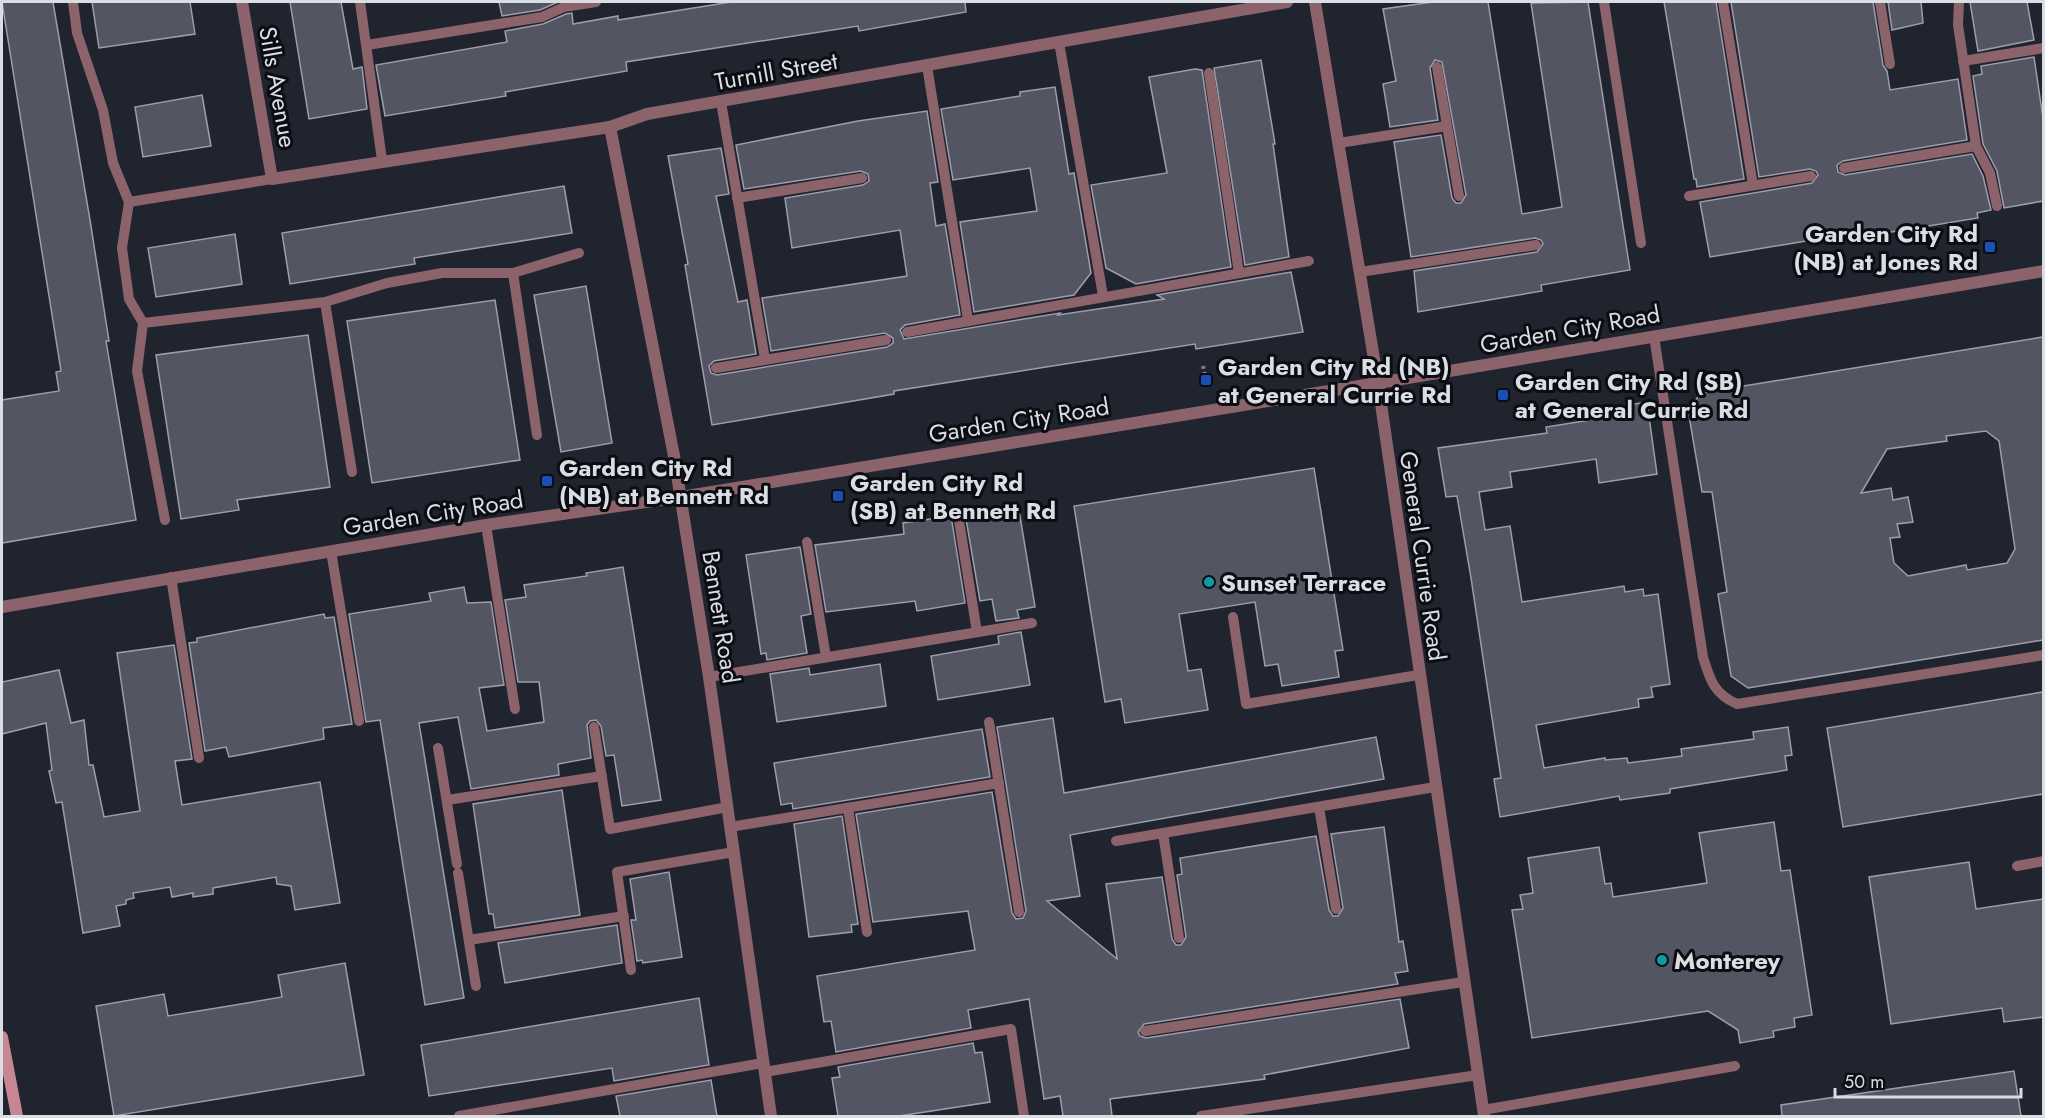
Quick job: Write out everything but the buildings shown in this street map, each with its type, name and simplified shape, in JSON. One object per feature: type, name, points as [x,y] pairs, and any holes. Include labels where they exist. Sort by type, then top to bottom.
[{"type":"main road","points":[[2,1037],[17,1116]]},
{"type":"street","name":"Sills Avenue","points":[[242,2],[272,179]]},
{"type":"street","name":"Turnill Street","points":[[272,179],[382,160],[610,127],[647,114],[1287,2]]},
{"type":"street","name":"General Currie Road","points":[[1316,2],[1378,383],[1418,675],[1483,1113]]},
{"type":"street","name":"Bennett Road","points":[[610,127],[681,497],[728,807],[771,1116]]},
{"type":"street","name":"Garden City Road","points":[[2,608],[171,577],[486,525],[681,497],[2043,271]]},
{"type":"lane","points":[[73,2],[77,33],[103,110],[113,163],[129,202],[122,248],[129,299],[143,323],[137,371],[165,520]]},
{"type":"lane","points":[[360,2],[382,160]]},
{"type":"lane","points":[[367,45],[542,17],[563,4],[596,2]]},
{"type":"lane","points":[[1604,2],[1641,243]]},
{"type":"lane","points":[[1723,2],[1753,185]]},
{"type":"lane","points":[[1880,2],[1890,64]]},
{"type":"lane","points":[[1959,2],[1958,25],[1976,146],[1990,173],[1997,206]]},
{"type":"lane","points":[[1059,42],[1102,296]]},
{"type":"lane","points":[[1963,61],[2043,48]]},
{"type":"lane","points":[[927,66],[968,320]]},
{"type":"lane","points":[[1437,67],[1459,196]]},
{"type":"lane","points":[[1209,73],[1239,273]]},
{"type":"lane","points":[[721,102],[765,359]]},
{"type":"lane","points":[[1339,143],[1447,126]]},
{"type":"lane","points":[[1844,168],[1976,146]]},
{"type":"lane","points":[[1689,196],[1811,176]]},
{"type":"lane","points":[[737,198],[862,178]]},
{"type":"lane","points":[[129,202],[272,179]]},
{"type":"lane","points":[[1360,272],[1536,245]]},
{"type":"lane","points":[[143,323],[325,302],[387,283],[442,273],[513,273],[579,253]]},
{"type":"lane","points":[[907,332],[1309,261]]},
{"type":"lane","points":[[513,273],[537,435]]},
{"type":"lane","points":[[325,302],[352,472]]},
{"type":"lane","points":[[1654,336],[1703,657],[1710,682],[1721,697],[1737,704],[2043,656]]},
{"type":"lane","points":[[716,368],[886,340]]},
{"type":"lane","points":[[958,515],[977,632]]},
{"type":"lane","points":[[486,525],[515,709]]},
{"type":"lane","points":[[807,542],[826,657]]},
{"type":"lane","points":[[331,551],[359,721]]},
{"type":"lane","points":[[171,577],[200,758]]},
{"type":"lane","points":[[1233,617],[1246,704],[1418,675]]},
{"type":"lane","points":[[709,677],[1032,623]]},
{"type":"lane","points":[[989,722],[1019,912]]},
{"type":"lane","points":[[594,727],[610,829],[728,807]]},
{"type":"lane","points":[[438,748],[476,986]]},
{"type":"lane","points":[[447,800],[602,776]]},
{"type":"lane","points":[[730,827],[999,783]]},
{"type":"lane","points":[[1116,841],[1435,787]]},
{"type":"lane","points":[[1319,807],[1336,909]]},
{"type":"lane","points":[[848,808],[867,932]]},
{"type":"lane","points":[[1163,833],[1179,938]]},
{"type":"lane","points":[[631,970],[617,872],[734,852]]},
{"type":"lane","points":[[2017,866],[2043,861]]},
{"type":"lane","points":[[469,939],[624,916]]},
{"type":"lane","points":[[1145,1031],[1463,982]]},
{"type":"lane","points":[[459,1116],[520,1111],[764,1068],[1011,1029],[1024,1116]]},
{"type":"lane","points":[[1483,1113],[1735,1066]]},
{"type":"lane","points":[[1201,1116],[1478,1075]]},
{"type":"path","points":[[1203,366],[1206,380]]},
{"type":"place","name":"Garden City Rd (NB) at Jones Rd","points":[[1990,247]]},
{"type":"place","name":"Garden City Rd (NB) at General Currie Rd","points":[[1206,380]]},
{"type":"place","name":"Garden City Rd (SB) at General Currie Rd","points":[[1503,395]]},
{"type":"place","name":"Garden City Rd (NB) at Bennett Rd","points":[[547,481]]},
{"type":"place","name":"Garden City Rd (SB) at Bennett Rd","points":[[838,496]]},
{"type":"place","name":"Sunset Terrace","points":[[1209,582]]},
{"type":"place","name":"Monterey","points":[[1662,960]]}]
